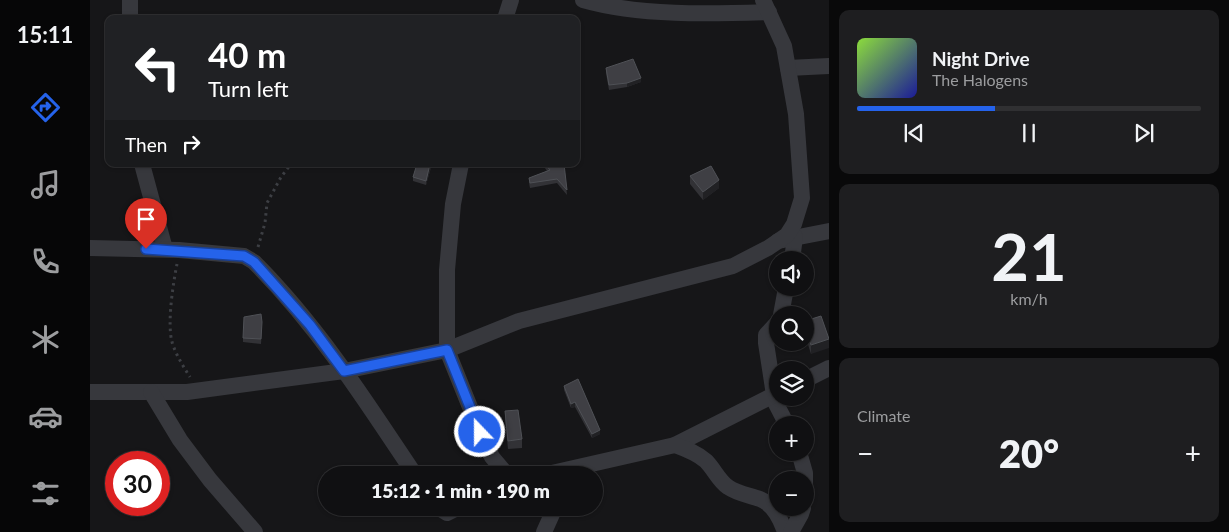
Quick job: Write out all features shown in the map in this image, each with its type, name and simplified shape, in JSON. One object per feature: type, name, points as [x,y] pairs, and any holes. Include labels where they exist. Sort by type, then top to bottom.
[{"type":"street","points":[[130,0],[130,15]]},
{"type":"street","points":[[506,15],[510,0]]},
{"type":"street","points":[[90,392],[199,390],[344,371],[447,350],[519,321],[732,266],[768,248],[787,235],[794,224],[802,198],[796,114],[784,46],[766,6],[715,14],[606,7],[583,0]]},
{"type":"street","points":[[788,68],[829,66]]},
{"type":"street","points":[[143,167],[172,250]]},
{"type":"street","points":[[460,167],[453,204],[447,270],[447,350],[484,440],[492,457],[500,466]]},
{"type":"street","points":[[778,241],[829,231]]},
{"type":"street","points":[[793,251],[795,238]]},
{"type":"street","points":[[90,248],[172,250],[244,256],[254,262],[310,325],[409,466]]},
{"type":"street","points":[[769,332],[766,335],[766,343],[769,361]]},
{"type":"street","points":[[814,376],[829,368]]},
{"type":"street","points":[[151,392],[180,440],[210,480],[256,532]]},
{"type":"street","points":[[582,466],[675,445],[769,398]]},
{"type":"street","points":[[675,445],[692,452],[706,461],[726,487],[743,495],[761,499],[769,504],[783,525],[785,532]]},
{"type":"street","points":[[603,466],[612,459]]},
{"type":"street","points":[[544,532],[551,516]]},
{"type":"street","points":[[791,532],[801,516]]},
{"type":"path","points":[[254,262],[265,223],[267,204],[281,177],[289,167]]},
{"type":"path","points":[[172,250],[174,278],[171,312],[172,341],[180,362],[199,390]]},
{"type":"building","points":[[633,59],[641,78],[627,83],[609,85],[606,68]]},
{"type":"building","points":[[711,166],[719,180],[703,192],[690,176]]},
{"type":"building","points":[[416,167],[429,167],[426,181],[413,177]]},
{"type":"building","points":[[548,167],[564,167],[567,190],[557,179],[530,183],[529,178],[550,170]]},
{"type":"building","points":[[261,314],[261,339],[243,338],[244,317]]},
{"type":"building","points":[[821,316],[829,339],[814,344],[814,318]]},
{"type":"building","points":[[578,379],[600,430],[592,434],[575,402],[571,404],[564,386]]},
{"type":"building","points":[[518,410],[522,439],[508,441],[505,411]]},
{"type":"route","points":[[146,249],[244,256],[254,262],[310,325],[344,371],[447,350],[480,432]]}]
